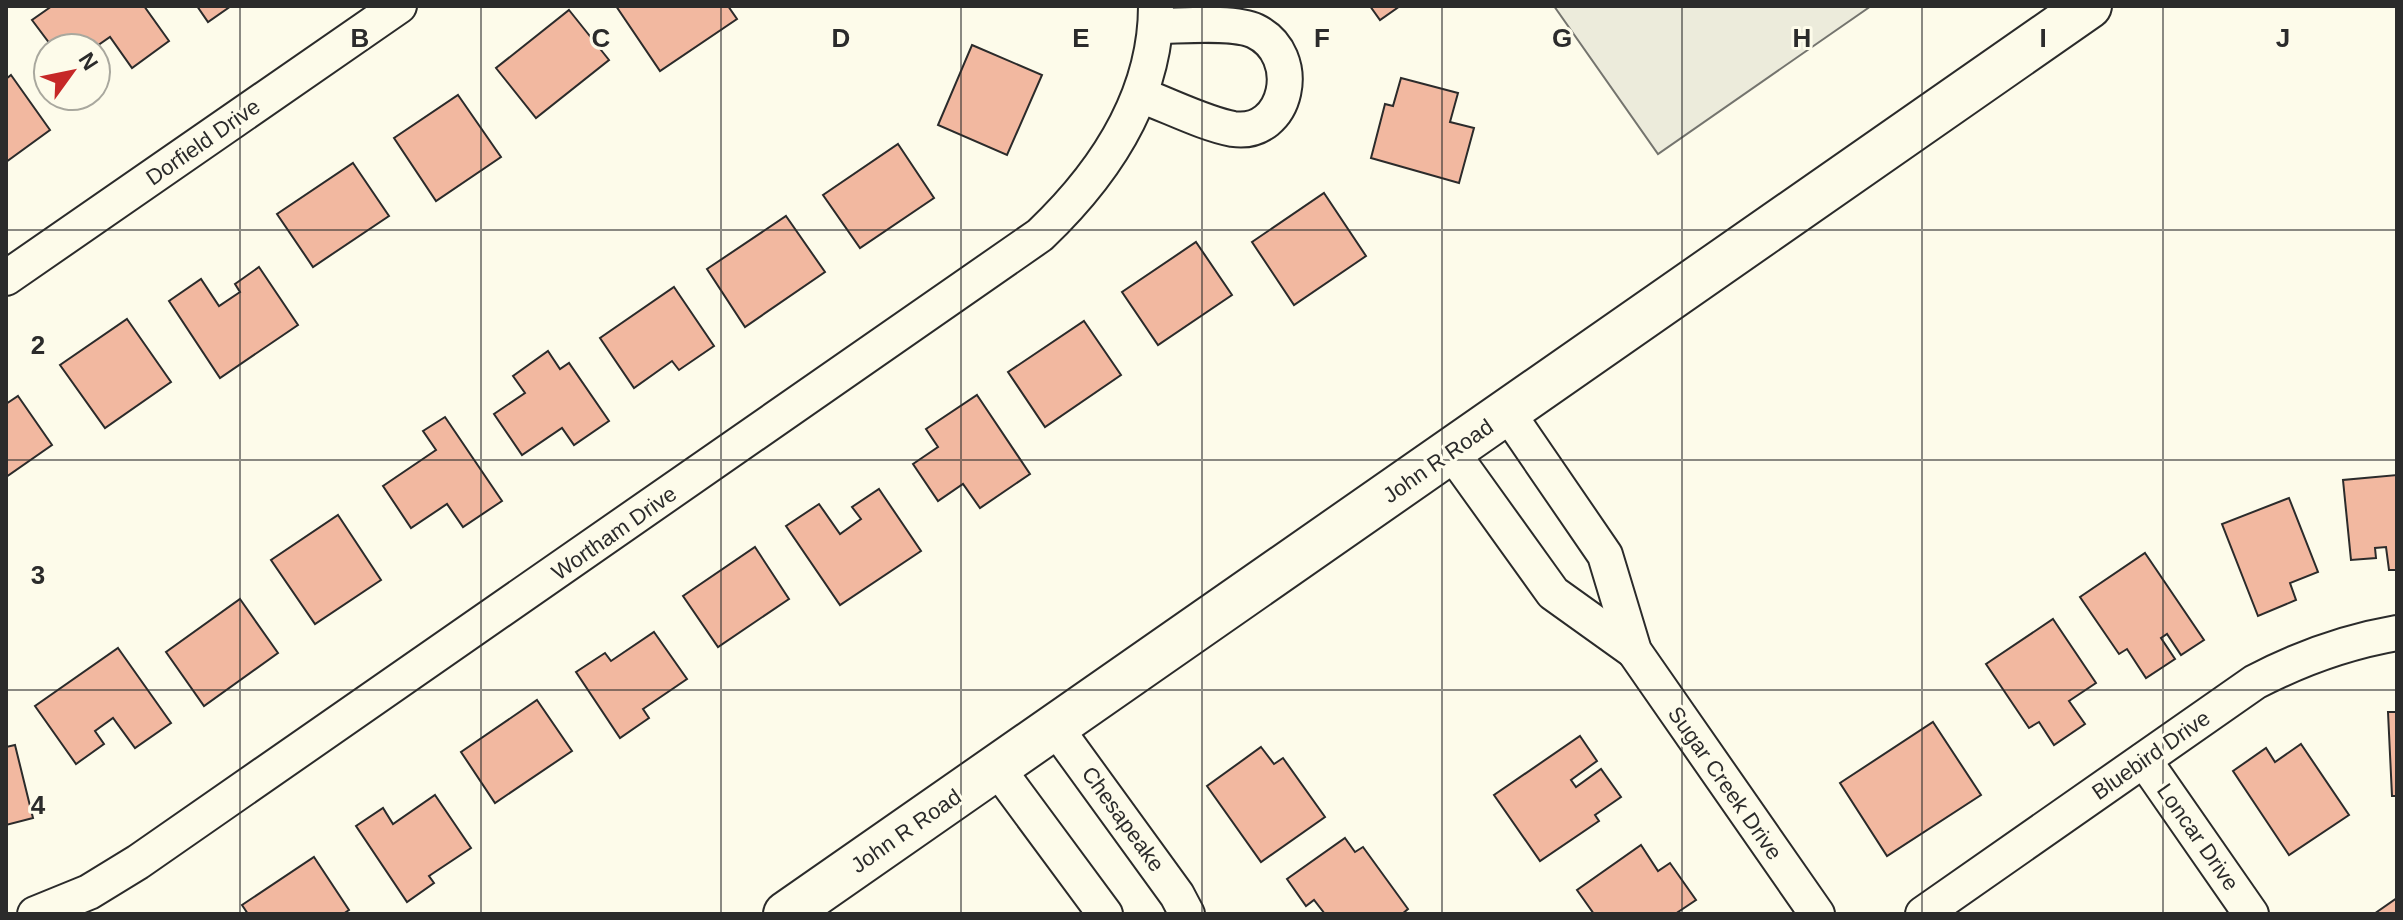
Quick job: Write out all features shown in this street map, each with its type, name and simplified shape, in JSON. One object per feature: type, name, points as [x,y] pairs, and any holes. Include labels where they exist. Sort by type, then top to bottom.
[{"type":"main road","name":"John R Road","points":[[786,914],[2089,6]]},
{"type":"street","name":"Dorfield Drive","points":[[6,278],[399,6]]},
{"type":"street","name":"Wortham Drive","points":[[35,914],[89,892],[138,862],[1006,261],[1075,201],[1114,148],[1140,95],[1156,16],[1251,29],[1271,41],[1285,62],[1286,85],[1280,104],[1252,128],[1234,129],[1140,95]]},
{"type":"street","name":"Sugar Creek Drive","points":[[1507,412],[1605,555],[1634,651],[1817,914]]},
{"type":"street","name":"Sugar Creek Drive","points":[[1451,451],[1553,593],[1634,651]]},
{"type":"street","name":"Bluebird Drive","points":[[1923,914],[2255,682],[2302,658],[2349,643],[2397,633]]},
{"type":"street","name":"Chesapeake","points":[[1055,727],[1177,895],[1187,914]]},
{"type":"street","name":"Loncar Drive","points":[[2144,760],[2251,914]]},
{"type":"street","points":[[997,768],[1105,914]]},
{"type":"shaded area","points":[[1554,6],[1871,6],[1658,154]]},
{"type":"building","points":[[52,6],[144,6],[169,41],[132,68],[112,40],[112,32],[41,32],[32,20]]},
{"type":"building","points":[[197,6],[231,6],[208,22]]},
{"type":"building","points":[[616,6],[728,6],[737,19],[660,71]]},
{"type":"building","points":[[1370,6],[1400,6],[1380,20]]},
{"type":"building","points":[[569,10],[609,60],[536,118],[496,68]]},
{"type":"building","points":[[972,45],[1042,75],[1007,155],[938,125]]},
{"type":"building","points":[[11,75],[32,105],[32,112],[37,112],[50,130],[6,162],[6,79]]},
{"type":"building","points":[[1401,78],[1458,93],[1450,122],[1474,128],[1459,183],[1371,158],[1385,104],[1393,106]]},
{"type":"building","points":[[458,95],[501,157],[436,201],[394,138]]},
{"type":"building","points":[[898,144],[934,198],[860,248],[823,195]]},
{"type":"building","points":[[353,163],[389,216],[313,267],[277,214]]},
{"type":"building","points":[[1324,193],[1366,256],[1294,305],[1252,242]]},
{"type":"building","points":[[786,216],[825,272],[745,327],[707,269]]},
{"type":"building","points":[[1196,242],[1232,295],[1158,345],[1122,292]]},
{"type":"building","points":[[259,267],[298,325],[220,378],[169,301],[201,279],[219,306],[240,292],[235,284]]},
{"type":"building","points":[[674,287],[714,346],[679,370],[672,361],[634,388],[600,338]]},
{"type":"building","points":[[127,319],[171,382],[105,428],[60,365]]},
{"type":"building","points":[[1084,321],[1121,375],[1045,427],[1008,372]]},
{"type":"building","points":[[548,351],[560,369],[569,363],[609,421],[574,445],[562,428],[522,455],[494,414],[525,393],[513,376]]},
{"type":"building","points":[[977,395],[1030,474],[980,508],[963,484],[938,501],[913,464],[938,447],[926,429]]},
{"type":"building","points":[[18,396],[52,445],[6,477],[6,404]]},
{"type":"building","points":[[445,417],[502,501],[463,527],[447,504],[411,528],[383,486],[436,450],[423,431]]},
{"type":"building","points":[[2397,475],[2397,570],[2389,570],[2386,547],[2375,548],[2376,558],[2351,560],[2343,480]]},
{"type":"building","points":[[879,489],[921,551],[840,605],[786,526],[819,504],[840,534],[861,519],[852,507]]},
{"type":"building","points":[[2289,498],[2318,572],[2290,583],[2296,600],[2258,616],[2222,524]]},
{"type":"building","points":[[338,515],[381,580],[315,624],[271,560]]},
{"type":"building","points":[[755,547],[789,599],[718,647],[683,596]]},
{"type":"building","points":[[2145,553],[2204,640],[2181,655],[2167,634],[2161,638],[2175,659],[2146,678],[2127,649],[2119,654],[2080,597]]},
{"type":"building","points":[[240,599],[278,653],[204,706],[166,652]]},
{"type":"building","points":[[2053,619],[2096,683],[2069,701],[2085,724],[2054,745],[2039,722],[2029,728],[1986,664]]},
{"type":"building","points":[[654,632],[687,679],[643,709],[649,718],[620,738],[576,672],[605,653],[611,661]]},
{"type":"building","points":[[118,648],[171,723],[135,748],[113,718],[95,731],[104,744],[76,764],[35,706]]},
{"type":"building","points":[[537,700],[572,751],[495,803],[461,752]]},
{"type":"building","points":[[2388,712],[2397,712],[2397,796],[2392,796]]},
{"type":"building","points":[[1933,722],[1981,795],[1887,856],[1840,783]]},
{"type":"building","points":[[1580,736],[1597,761],[1571,780],[1576,787],[1601,769],[1621,797],[1595,815],[1599,821],[1540,861],[1494,795]]},
{"type":"building","points":[[2301,744],[2349,815],[2289,855],[2233,771],[2266,748],[2275,762]]},
{"type":"building","points":[[15,745],[33,818],[6,825],[6,747]]},
{"type":"building","points":[[1261,747],[1274,764],[1283,758],[1325,817],[1261,862],[1207,786]]},
{"type":"building","points":[[435,795],[471,848],[429,876],[434,883],[407,902],[356,826],[383,808],[393,824]]},
{"type":"building","points":[[1345,838],[1355,852],[1363,847],[1408,909],[1402,914],[1325,914],[1314,900],[1306,906],[1287,879]]},
{"type":"building","points":[[1641,845],[1658,871],[1670,863],[1696,900],[1675,914],[1594,914],[1577,890]]},
{"type":"building","points":[[314,857],[349,910],[343,914],[248,914],[242,905]]},
{"type":"building","points":[[2397,898],[2397,914],[2374,914]]}]
